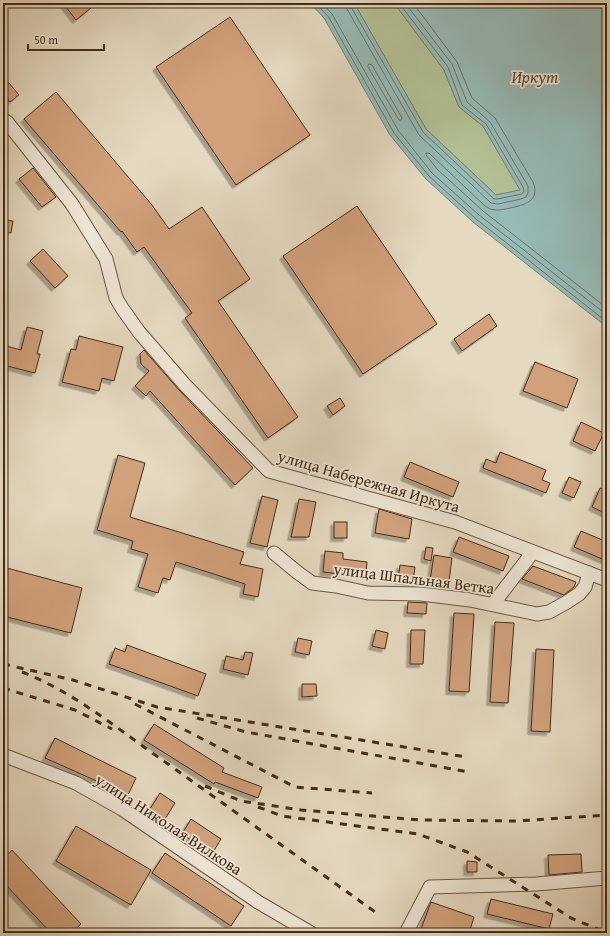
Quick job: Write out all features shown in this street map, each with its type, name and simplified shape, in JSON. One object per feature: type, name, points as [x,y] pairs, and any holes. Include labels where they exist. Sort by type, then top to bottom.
[{"type":"street","name":"улица Набережная Иркута","points":[[3,120],[7,122],[72,204],[106,259],[116,298],[139,332],[185,385],[269,471],[455,522],[607,580]]},
{"type":"street","points":[[493,604],[533,552]]},
{"type":"street","name":"улица Шпальная Ветка","points":[[274,553],[312,583],[336,586],[368,593],[421,594],[470,600],[537,614],[549,612],[579,594],[585,587],[589,573]]},
{"type":"street","name":"улица Николая Вилкова","points":[[3,755],[76,783],[122,809],[258,902],[311,933]]},
{"type":"street","points":[[406,933],[430,888],[536,884],[607,878]]},
{"type":"green space","points":[[354,3],[394,3],[444,70],[459,107],[483,126],[521,191],[496,195],[426,129]]},
{"type":"water","name":"Иркут","points":[[310,3],[354,3],[426,129],[496,195],[520,190],[483,126],[459,107],[444,70],[394,3],[604,3],[607,7],[607,327],[473,222],[426,179],[390,135],[324,18]]},
{"type":"building","points":[[63,3],[88,3],[91,8],[76,20]]},
{"type":"building","points":[[230,17],[310,135],[236,185],[156,67]]},
{"type":"building","points":[[3,76],[19,95],[10,102],[3,93]]},
{"type":"building","points":[[56,92],[152,205],[169,229],[202,207],[250,279],[218,301],[298,417],[268,438],[185,318],[192,313],[144,247],[137,252],[122,231],[121,232],[24,119]]},
{"type":"building","points":[[33,168],[56,197],[42,207],[19,179]]},
{"type":"building","points":[[357,206],[437,324],[363,374],[283,256]]},
{"type":"building","points":[[3,220],[13,221],[11,233],[3,232]]},
{"type":"building","points":[[43,249],[68,276],[55,288],[30,261]]},
{"type":"building","points":[[489,314],[497,326],[462,351],[454,339]]},
{"type":"building","points":[[27,327],[43,331],[37,354],[40,354],[35,373],[3,365],[3,345],[21,350]]},
{"type":"building","points":[[79,336],[123,347],[114,381],[102,378],[99,391],[62,382],[71,349],[76,350]]},
{"type":"building","points":[[144,350],[179,390],[253,468],[235,485],[150,391],[146,396],[135,386],[149,371],[141,364],[140,354]]},
{"type":"building","points":[[535,362],[578,379],[567,408],[523,391]]},
{"type":"building","points":[[340,398],[345,406],[333,415],[327,406]]},
{"type":"building","points":[[581,422],[604,433],[595,451],[573,441]]},
{"type":"building","points":[[500,452],[546,470],[542,480],[550,483],[546,493],[483,468],[486,459],[496,463]]},
{"type":"building","points":[[118,455],[145,463],[130,517],[244,552],[240,564],[263,569],[258,597],[243,594],[245,584],[176,562],[170,580],[163,578],[158,593],[138,587],[148,554],[131,549],[133,541],[97,530]]},
{"type":"building","points":[[410,462],[459,482],[453,497],[404,477]]},
{"type":"building","points":[[569,477],[581,482],[574,498],[562,493]]},
{"type":"building","points":[[600,488],[607,491],[607,514],[592,507]]},
{"type":"building","points":[[262,496],[278,500],[267,547],[250,543]]},
{"type":"building","points":[[299,499],[316,502],[309,537],[291,537]]},
{"type":"building","points":[[379,509],[412,519],[409,539],[375,533]]},
{"type":"building","points":[[334,522],[347,522],[347,538],[334,538]]},
{"type":"building","points":[[581,531],[607,542],[607,561],[574,547]]},
{"type":"building","points":[[459,537],[509,556],[503,571],[453,552]]},
{"type":"building","points":[[426,547],[433,548],[431,561],[424,559]]},
{"type":"building","points":[[325,551],[343,553],[343,559],[367,562],[366,573],[341,570],[341,574],[323,572]]},
{"type":"building","points":[[434,555],[452,558],[448,589],[429,587]]},
{"type":"building","points":[[400,565],[415,567],[413,582],[398,580]]},
{"type":"building","points":[[533,566],[576,582],[574,587],[564,595],[522,579]]},
{"type":"building","points":[[3,567],[82,588],[71,633],[3,616]]},
{"type":"building","points":[[408,602],[427,603],[426,614],[407,613]]},
{"type":"building","points":[[454,613],[474,614],[469,692],[449,691]]},
{"type":"building","points":[[495,622],[514,623],[508,703],[490,702]]},
{"type":"building","points":[[376,630],[388,633],[385,649],[372,646]]},
{"type":"building","points":[[411,630],[425,630],[423,664],[410,664]]},
{"type":"building","points":[[298,638],[312,641],[309,655],[295,652]]},
{"type":"building","points":[[127,645],[206,674],[198,696],[109,664],[115,648],[125,652]]},
{"type":"building","points":[[536,649],[554,650],[550,732],[531,731]]},
{"type":"building","points":[[245,652],[253,653],[248,675],[223,669],[226,656],[243,660]]},
{"type":"building","points":[[302,684],[316,684],[317,696],[302,697]]},
{"type":"building","points":[[154,724],[224,768],[222,772],[262,787],[258,798],[215,782],[214,784],[144,740]]},
{"type":"building","points":[[55,738],[136,778],[128,795],[45,758]]},
{"type":"building","points":[[160,793],[175,803],[165,819],[150,809]]},
{"type":"building","points":[[191,819],[221,839],[212,854],[182,834]]},
{"type":"building","points":[[76,826],[151,870],[131,905],[56,861]]},
{"type":"building","points":[[12,850],[81,924],[71,933],[51,933],[3,882],[3,859]]},
{"type":"building","points":[[165,853],[244,906],[231,926],[152,873]]},
{"type":"building","points":[[581,854],[582,872],[549,875],[548,855]]},
{"type":"building","points":[[467,861],[477,862],[477,872],[467,872]]},
{"type":"building","points":[[491,899],[553,914],[549,929],[487,914]]},
{"type":"building","points":[[431,902],[474,917],[469,933],[431,933],[421,929]]},
{"type":"railway","points":[[3,664],[73,680],[157,707],[466,757]]},
{"type":"railway","points":[[22,672],[61,691],[97,714],[378,914]]},
{"type":"railway","points":[[3,688],[75,710],[112,729]]},
{"type":"railway","points":[[135,704],[295,787],[372,793]]},
{"type":"railway","points":[[197,718],[246,732],[469,772]]},
{"type":"railway","points":[[205,786],[241,801],[301,810],[420,820],[517,821],[607,815]]},
{"type":"railway","points":[[258,807],[282,816],[418,834],[467,852],[571,918],[607,933]]}]
